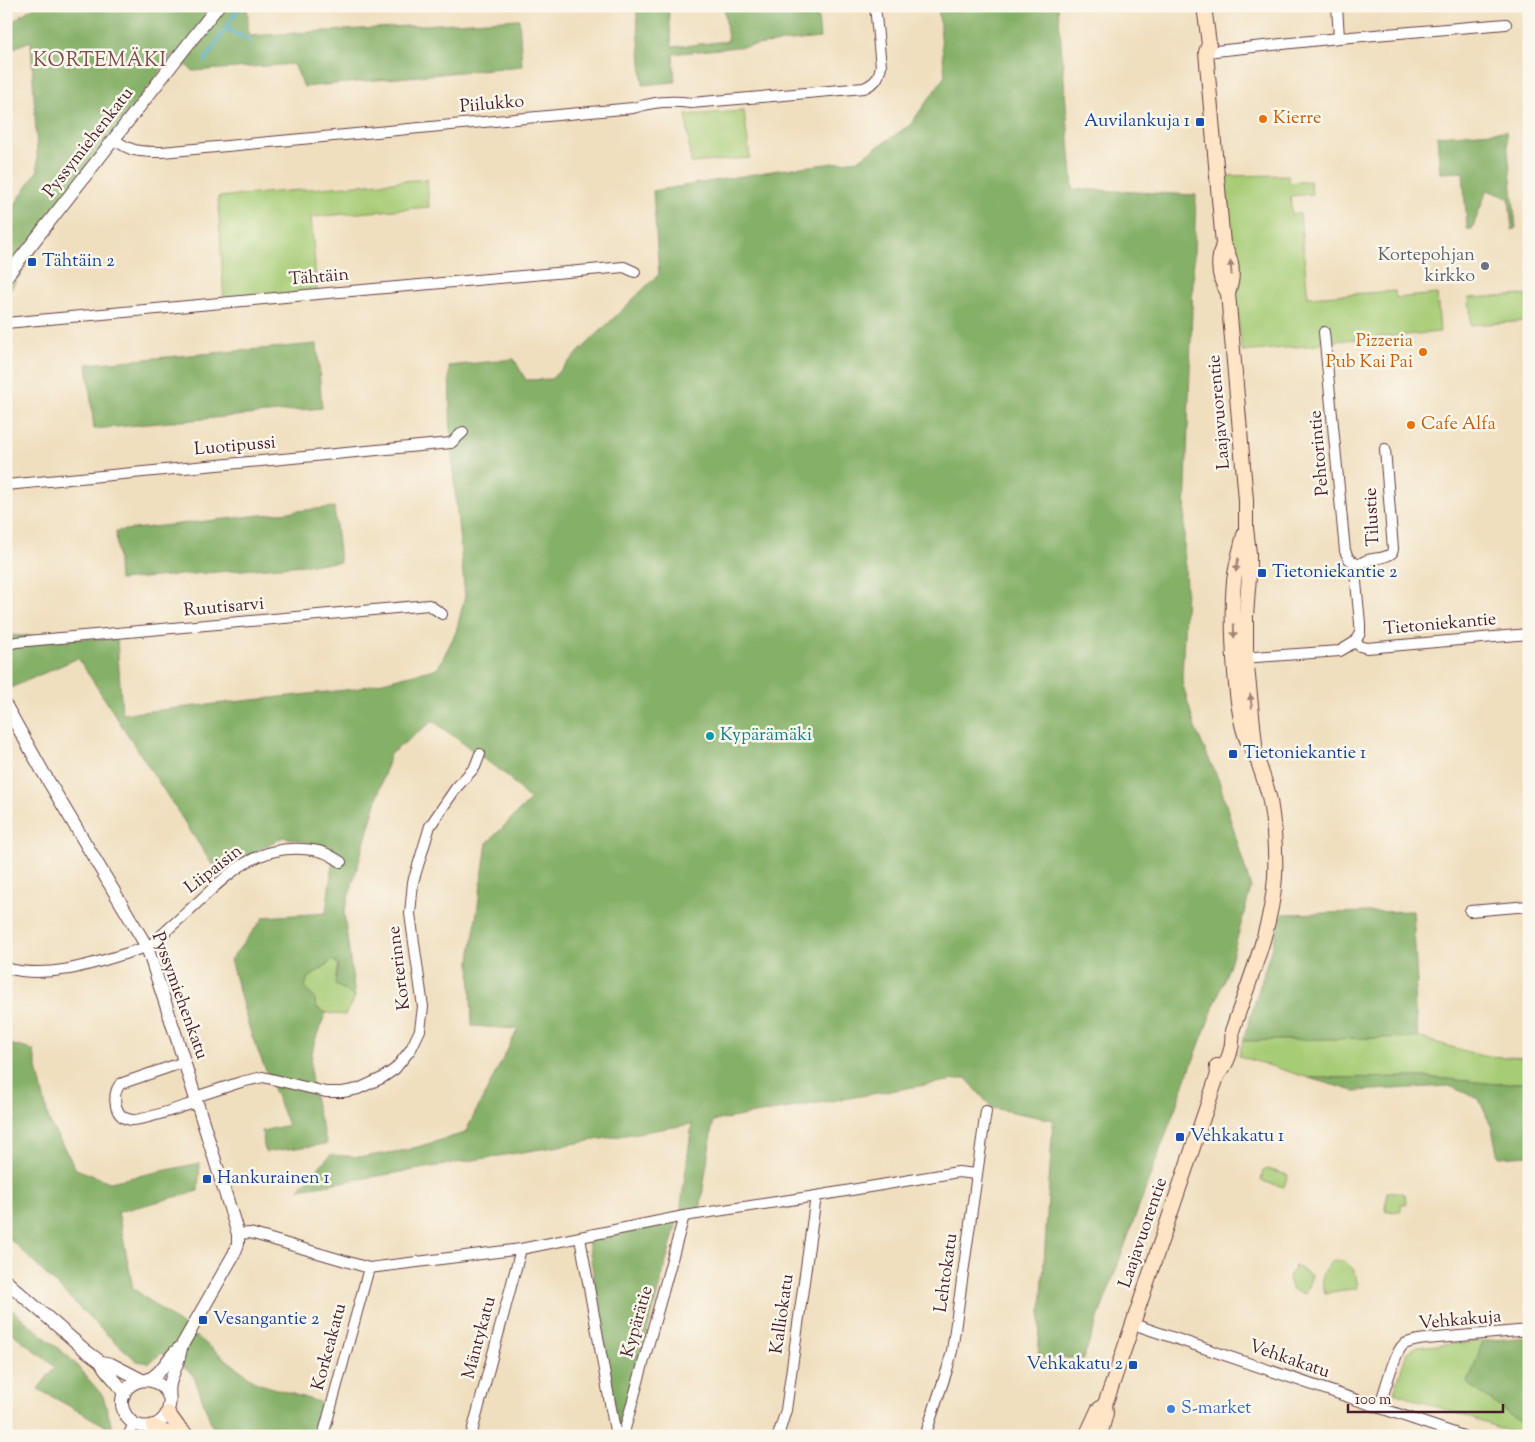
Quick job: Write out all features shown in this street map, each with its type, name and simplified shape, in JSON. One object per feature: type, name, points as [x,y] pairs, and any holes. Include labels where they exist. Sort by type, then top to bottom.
[{"type":"main road","name":"Laajavuorentie","points":[[1198,6],[1201,44],[1206,52]]},
{"type":"main road","name":"Laajavuorentie","points":[[1100,1436],[1106,1413],[1105,1404],[1218,1074],[1217,1064],[1223,1046],[1226,1038],[1232,1032],[1256,959],[1268,918],[1275,878],[1270,800],[1254,750],[1246,739],[1236,686],[1241,658],[1233,603],[1234,580],[1246,528],[1246,500],[1228,293],[1232,282],[1232,273],[1230,255],[1223,244],[1206,52],[1209,44],[1204,6]]},
{"type":"main road","name":"Laajavuorentie","points":[[1086,1436],[1098,1410],[1105,1404]]},
{"type":"main road","points":[[168,1413],[187,1436]]},
{"type":"main road","points":[[153,1426],[173,1436]]},
{"type":"street","name":"Pyssymiehenkatu","points":[[6,277],[218,6]]},
{"type":"street","name":"Piilukko","points":[[114,139],[124,147],[134,150],[162,152],[633,108],[673,100],[691,103],[864,88],[874,83],[879,75],[880,66],[875,6]]},
{"type":"street","points":[[1337,6],[1339,38]]},
{"type":"street","points":[[1206,52],[1339,38],[1506,24]]},
{"type":"street","name":"Tähtäin","points":[[6,323],[624,267],[635,272]]},
{"type":"street","name":"Pehtorintie","points":[[1324,332],[1345,551],[1349,558],[1358,565]]},
{"type":"street","name":"Luotipussi","points":[[6,484],[451,444],[463,432]]},
{"type":"street","name":"Tilustie","points":[[1355,642],[1360,633],[1360,623],[1355,572],[1361,562],[1372,558],[1388,557],[1393,549],[1385,449]]},
{"type":"street","name":"Ruutisarvi","points":[[6,645],[16,642],[429,606],[442,614]]},
{"type":"street","name":"Tietoniekantie","points":[[1355,642],[1367,648],[1529,634]]},
{"type":"street","points":[[1241,658],[1340,651],[1355,642]]},
{"type":"street","name":"Pyssymiehenkatu","points":[[6,706],[147,947],[238,1234]]},
{"type":"street","name":"Korterinne","points":[[184,1062],[120,1084],[115,1094],[119,1114],[125,1118],[138,1120],[241,1082],[263,1077],[326,1092],[343,1092],[358,1089],[377,1081],[394,1068],[411,1049],[420,1030],[423,1007],[410,914],[413,882],[430,826],[456,788],[474,768],[480,754]]},
{"type":"street","name":"Liipaisin","points":[[147,947],[238,867],[261,854],[292,848],[312,850],[329,853],[341,862]]},
{"type":"street","points":[[1470,911],[1529,906]]},
{"type":"street","points":[[6,968],[44,973],[63,971],[147,947]]},
{"type":"street","name":"Lehtokatu","points":[[925,1436],[948,1370],[952,1351],[986,1111]]},
{"type":"street","points":[[124,1395],[132,1384],[158,1374],[180,1347],[234,1254],[238,1244],[238,1234],[250,1233],[369,1268],[521,1249],[684,1216],[958,1172],[976,1174]]},
{"type":"street","name":"Kalliokatu","points":[[778,1436],[786,1410],[816,1196]]},
{"type":"street","name":"Kypärätie","points":[[623,1436],[684,1216]]},
{"type":"street","points":[[580,1238],[616,1436]]},
{"type":"street","name":"Mäntykatu","points":[[471,1436],[521,1249]]},
{"type":"street","name":"Korkeakatu","points":[[323,1436],[369,1268]]},
{"type":"street","points":[[6,1281],[101,1362],[111,1364],[144,1380],[158,1383],[169,1397]]},
{"type":"street","name":"Vehkakatu","points":[[1133,1324],[1462,1436]]},
{"type":"street","name":"Vehkakuja","points":[[1379,1408],[1396,1357],[1403,1345],[1426,1339],[1529,1330]]},
{"type":"street","points":[[101,1362],[105,1370],[121,1386],[124,1395],[123,1408],[129,1420],[134,1424],[144,1427],[153,1426],[159,1423],[168,1413],[170,1385],[180,1354],[180,1347]]},
{"type":"street","points":[[128,1436],[134,1424]]},
{"type":"green space","points":[[35,6],[247,6],[249,36],[519,19],[522,66],[304,87],[294,64],[192,71],[174,53],[88,166],[6,297],[6,210],[12,209],[38,170],[31,41],[6,51],[6,26]]},
{"type":"green space","points":[[636,6],[668,6],[672,47],[728,41],[724,6],[817,6],[820,38],[673,54],[675,82],[643,85]]},
{"type":"green space","points":[[938,6],[1058,6],[1073,189],[1196,195],[1184,543],[1186,588],[1182,681],[1195,728],[1219,781],[1251,888],[1230,964],[1083,1359],[1038,1357],[1053,1120],[992,1108],[966,1078],[713,1121],[700,1210],[680,1213],[692,1124],[299,1189],[330,1155],[363,1157],[407,1150],[465,1133],[518,1029],[472,1026],[470,960],[487,843],[530,800],[506,775],[433,721],[390,754],[344,913],[355,997],[335,984],[338,964],[332,960],[307,979],[305,987],[315,999],[316,1008],[326,1013],[314,1043],[311,1072],[316,1103],[327,1144],[265,1152],[262,1131],[288,1125],[251,1034],[230,960],[264,917],[326,913],[334,848],[283,837],[217,872],[78,658],[6,690],[6,635],[117,640],[122,714],[355,689],[438,668],[456,632],[465,596],[451,449],[449,366],[514,359],[526,380],[551,379],[659,274],[653,191],[778,170],[858,160],[910,125],[945,76]]},
{"type":"green space","points":[[744,111],[750,158],[691,163],[686,115]]},
{"type":"green space","points":[[1506,131],[1516,228],[1512,230],[1509,198],[1487,190],[1472,229],[1467,229],[1463,172],[1440,173],[1437,136]]},
{"type":"green space","points":[[1288,175],[1289,183],[1310,181],[1312,194],[1290,196],[1292,214],[1300,214],[1308,297],[1395,291],[1396,298],[1437,294],[1440,332],[1322,342],[1316,345],[1242,352],[1222,176]]},
{"type":"green space","points":[[427,179],[429,207],[311,217],[317,291],[224,303],[218,197]]},
{"type":"green space","points":[[1526,295],[1528,321],[1471,325],[1469,298]]},
{"type":"green space","points":[[317,344],[322,408],[94,429],[87,364]]},
{"type":"green space","points":[[334,507],[340,562],[119,580],[116,531]]},
{"type":"green space","points":[[1413,911],[1417,983],[1414,997],[1418,1037],[1243,1041],[1282,914]]},
{"type":"green space","points":[[332,960],[338,964],[335,984],[355,997],[345,1015],[323,1012],[316,1006],[305,987],[307,979]]},
{"type":"green space","points":[[1418,1037],[1482,1056],[1529,1058],[1529,1082],[1496,1084],[1427,1077],[1309,1078],[1239,1056],[1243,1041]]},
{"type":"green space","points":[[6,1043],[33,1050],[49,1121],[76,1169],[110,1182],[200,1163],[198,1191],[118,1212],[133,1288],[257,1383],[325,1404],[317,1436],[230,1436],[213,1428],[193,1374],[162,1353],[149,1363],[137,1361],[102,1330],[6,1235]]},
{"type":"green space","points":[[1427,1077],[1496,1084],[1529,1082],[1529,1155],[1498,1157],[1492,1128],[1479,1099],[1449,1086],[1354,1091],[1309,1078]]},
{"type":"green space","points":[[1267,1169],[1288,1175],[1284,1187],[1261,1181],[1263,1171]]},
{"type":"green space","points":[[1387,1192],[1399,1192],[1405,1195],[1406,1204],[1401,1204],[1401,1211],[1386,1212]]},
{"type":"green space","points":[[677,1222],[619,1434],[588,1241]]},
{"type":"green space","points":[[1334,1260],[1345,1261],[1355,1271],[1358,1288],[1325,1293],[1322,1275]]},
{"type":"green space","points":[[1295,1266],[1312,1276],[1305,1294],[1292,1290],[1288,1279]]},
{"type":"green space","points":[[6,1305],[71,1359],[103,1396],[113,1430],[38,1389],[55,1367],[6,1328]]},
{"type":"green space","points":[[1529,1337],[1529,1436],[1523,1436],[1523,1425],[1468,1383],[1483,1341]]},
{"type":"green space","points":[[1483,1341],[1468,1383],[1523,1425],[1523,1436],[1394,1392],[1407,1352],[1415,1347]]},
{"type":"waterway","points":[[205,61],[240,6]]},
{"type":"waterway","points":[[227,29],[250,41]]},
{"type":"place","name":"Kierre","points":[[1263,119]]},
{"type":"place","name":"Auvilankuja 1","points":[[1200,122]]},
{"type":"place","name":"Tähtäin 2","points":[[32,262]]},
{"type":"place","name":"Kortepohjan kirkko","points":[[1485,266]]},
{"type":"place","name":"Pizzeria Pub Kai Pai","points":[[1423,352]]},
{"type":"place","name":"Cafe Alfa","points":[[1411,425]]},
{"type":"place","name":"Tietoniekantie 2","points":[[1262,573]]},
{"type":"place","name":"Kypärämäki","points":[[710,736]]},
{"type":"place","name":"Tietoniekantie 1","points":[[1233,754]]},
{"type":"place","name":"Vehkakatu 1","points":[[1180,1137]]},
{"type":"place","name":"Hankurainen 1","points":[[207,1179]]},
{"type":"place","name":"Vesangantie 2","points":[[203,1320]]},
{"type":"place","name":"Vehkakatu 2","points":[[1133,1365]]},
{"type":"place","name":"S-market","points":[[1171,1409]]},
{"type":"district","name":"KORTEMÄKI","points":[[100,61]]}]
